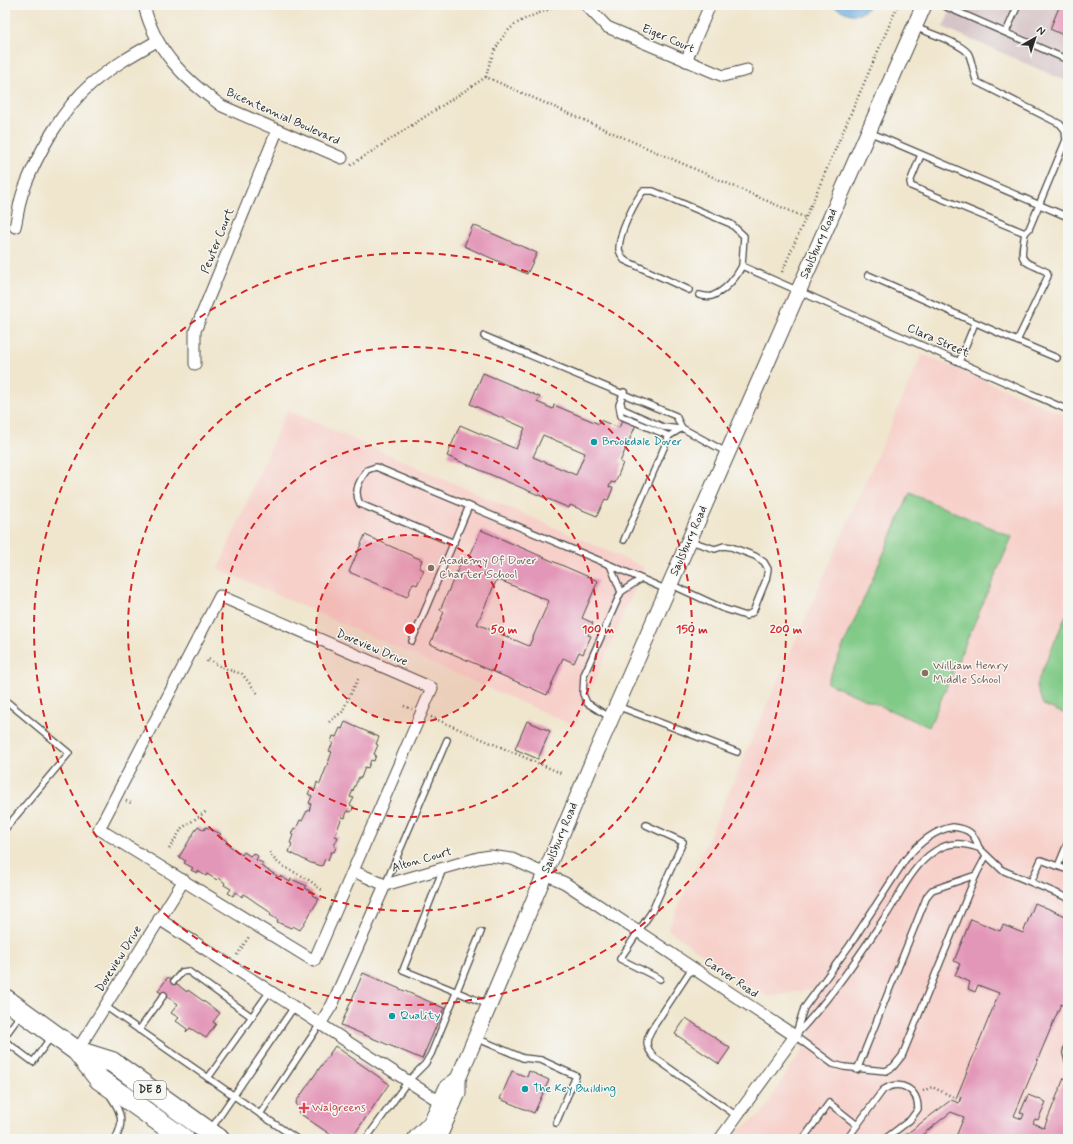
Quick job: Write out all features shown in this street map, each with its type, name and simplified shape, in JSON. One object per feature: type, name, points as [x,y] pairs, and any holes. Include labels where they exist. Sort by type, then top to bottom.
[{"type":"highway","name":"DE 8","points":[[5,999],[77,1051],[98,1079],[184,1139]]},
{"type":"highway","name":"DE 8","points":[[77,1051],[112,1062],[214,1136]]},
{"type":"main road","name":"Saulsbury Road","points":[[427,1137],[458,1093],[458,1079],[545,873],[924,5]]},
{"type":"main road","name":"Saulsbury Road","points":[[427,1137],[447,1087],[458,1079]]},
{"type":"street","name":"Bicentennial Boulevard","points":[[144,5],[157,41],[172,64],[205,94],[222,106],[345,162]]},
{"type":"street","name":"Eiger Court","points":[[586,5],[607,27],[723,76],[747,70]]},
{"type":"street","points":[[686,61],[710,5]]},
{"type":"street","points":[[15,227],[24,190],[46,144],[60,120],[90,85],[113,67],[157,41]]},
{"type":"street","name":"Pewter Court","points":[[195,364],[195,331],[277,130]]},
{"type":"street","name":"Doveview Drive","points":[[220,596],[432,688],[314,961],[184,880],[99,829],[220,596]]},
{"type":"street","name":"Alton Court","points":[[320,1024],[332,1005],[385,885],[478,858],[500,856],[524,863],[545,873]]},
{"type":"street","points":[[353,871],[385,885]]},
{"type":"street","name":"Carver Road","points":[[545,873],[565,882],[795,1036]]},
{"type":"street","name":"Doveview Drive","points":[[77,1051],[184,880]]},
{"type":"street","points":[[160,919],[440,1102]]},
{"type":"street","points":[[720,1139],[795,1036]]},
{"type":"lane","points":[[942,5],[1068,60]]},
{"type":"lane","points":[[1006,32],[1018,5]]},
{"type":"lane","points":[[915,27],[957,45],[968,53],[973,74],[977,82],[1060,124],[1065,130],[1066,140],[1037,205],[1029,229],[1025,233],[1022,252],[1023,258],[1028,264],[1047,272],[1048,276],[1017,341]]},
{"type":"lane","points":[[868,132],[1068,217]]},
{"type":"lane","points":[[921,155],[910,182],[911,186],[1025,233]]},
{"type":"lane","points":[[689,290],[624,260],[619,250],[621,236],[638,198],[643,191],[653,190],[731,224],[744,236],[742,266],[736,278],[712,296],[699,295]]},
{"type":"lane","name":"Clara Street","points":[[742,266],[1068,410]]},
{"type":"lane","points":[[868,275],[1057,358]]},
{"type":"lane","points":[[959,362],[975,323]]},
{"type":"lane","points":[[484,336],[624,392],[676,416],[681,429]]},
{"type":"lane","points":[[624,392],[619,405],[621,416],[669,436]]},
{"type":"lane","points":[[621,399],[620,404],[625,410],[663,427],[681,429],[728,453]]},
{"type":"lane","points":[[624,540],[669,436],[681,429]]},
{"type":"lane","points":[[454,543],[360,504],[356,496],[357,489],[367,470],[376,467],[641,579],[669,587],[746,616],[753,612],[766,580],[768,569],[764,562],[755,556],[731,546],[724,546],[715,549],[689,541]]},
{"type":"lane","points":[[412,641],[469,506]]},
{"type":"lane","points":[[610,565],[621,592]]},
{"type":"lane","points":[[641,579],[621,592],[584,675],[584,694],[587,703],[737,752]]},
{"type":"lane","points":[[5,700],[69,753],[5,829]]},
{"type":"lane","points":[[385,885],[447,740]]},
{"type":"lane","points":[[646,825],[684,842],[652,911],[620,959],[660,979]]},
{"type":"lane","points":[[795,1036],[804,1008],[850,945],[912,851],[934,833],[944,828],[953,826],[971,832],[975,837],[979,848],[1002,870],[1068,898]]},
{"type":"lane","points":[[1058,866],[1068,842]]},
{"type":"lane","points":[[795,1036],[815,1015],[877,928],[911,875],[925,858],[934,851],[951,844],[962,843],[979,848]]},
{"type":"lane","points":[[795,1036],[833,1064],[857,1070],[886,1071],[899,1062],[976,875],[986,856]]},
{"type":"lane","points":[[1031,882],[1041,860],[1068,870]]},
{"type":"lane","points":[[444,867],[403,970],[489,1005]]},
{"type":"lane","points":[[857,1070],[927,896],[932,890],[976,875]]},
{"type":"lane","points":[[366,1139],[408,1081],[425,1064],[431,1054],[481,932]]},
{"type":"lane","points":[[692,968],[652,1029],[647,1038],[646,1045],[648,1051],[655,1058],[737,1116]]},
{"type":"lane","points":[[174,981],[182,972],[188,971],[252,1017]]},
{"type":"lane","points":[[208,1078],[270,991]]},
{"type":"lane","points":[[139,1030],[164,995]]},
{"type":"lane","points":[[105,1006],[297,1139]]},
{"type":"lane","points":[[214,1136],[234,1096],[294,1007]]},
{"type":"lane","points":[[5,1036],[23,1012]]},
{"type":"lane","points":[[260,1114],[320,1024]]},
{"type":"lane","points":[[5,1041],[33,1062],[54,1034]]},
{"type":"lane","points":[[475,1038],[523,1058],[541,1060],[576,1076],[556,1123]]},
{"type":"lane","points":[[1068,1043],[1066,1053],[1068,1061]]},
{"type":"lane","points":[[98,1079],[119,1108],[122,1118],[121,1128],[115,1139]]},
{"type":"lane","points":[[847,1139],[883,1090],[898,1084],[905,1086],[916,1096],[918,1109],[910,1120],[885,1139]]},
{"type":"lane","points":[[803,1139],[829,1103],[857,1125]]},
{"type":"path","points":[[782,272],[898,5]]},
{"type":"path","points":[[345,162],[486,77],[488,66],[499,42],[511,28],[524,19],[557,6]]},
{"type":"path","points":[[486,77],[806,218]]},
{"type":"path","points":[[207,662],[208,659],[223,668],[242,674],[259,695]]},
{"type":"path","points":[[330,722],[342,712],[359,677]]},
{"type":"path","points":[[404,706],[414,710]]},
{"type":"path","points":[[439,721],[563,774]]},
{"type":"path","points":[[169,849],[182,828],[207,811]]},
{"type":"path","points":[[270,852],[272,857],[280,864],[310,881],[317,888],[323,890]]},
{"type":"path","points":[[237,955],[252,931]]},
{"type":"path","points":[[923,1091],[932,1088],[960,1100]]},
{"type":"shaded area","points":[[953,5],[1068,5],[1068,82],[943,27]]},
{"type":"shaded area","name":"William Henry Middle School","points":[[922,354],[1068,416],[1068,1139],[731,1139],[737,1131],[762,1114],[792,1065],[811,1039],[812,989],[770,997],[746,985],[668,930]]},
{"type":"shaded area","name":"Academy Of Dover Charter School","points":[[287,410],[644,567],[575,726],[218,569]]},
{"type":"green space","points":[[910,493],[1012,537],[929,727],[827,683]]},
{"type":"green space","points":[[1066,615],[1068,615],[1068,715],[1043,705],[1036,685]]},
{"type":"water","points":[[830,5],[870,5],[860,13],[851,14]]},
{"type":"building","points":[[1060,5],[1068,5],[1068,37],[1050,29]]},
{"type":"building","points":[[473,225],[537,253],[527,274],[464,246]]},
{"type":"building","name":"Brookdale Dover","points":[[483,373],[540,397],[537,402],[553,409],[554,405],[599,424],[600,420],[619,428],[625,414],[638,420],[620,462],[623,463],[615,483],[611,482],[609,487],[613,488],[608,500],[605,499],[597,516],[570,505],[569,508],[447,456],[460,425],[516,449],[525,428],[470,404]],"holes":[[[543,435],[585,453],[576,475],[533,457]]]},
{"type":"building","points":[[481,530],[598,581],[582,618],[593,623],[588,635],[591,636],[583,654],[579,652],[574,663],[563,658],[547,695],[430,644],[444,612],[440,610],[462,560],[467,563]],"holes":[[[497,579],[549,601],[529,646],[477,624]]]},
{"type":"building","points":[[365,535],[422,560],[419,568],[424,570],[417,585],[413,583],[407,597],[349,572]]},
{"type":"building","points":[[527,721],[550,731],[538,759],[515,749]]},
{"type":"building","points":[[345,722],[379,737],[376,744],[378,745],[374,754],[376,755],[374,761],[371,760],[368,768],[365,767],[361,778],[359,777],[350,797],[354,798],[350,805],[354,807],[351,812],[347,811],[345,818],[342,817],[335,836],[338,837],[334,846],[336,847],[334,852],[331,852],[328,860],[325,859],[322,866],[311,863],[289,852],[293,835],[291,834],[294,828],[296,829],[300,820],[302,821],[307,811],[309,811],[311,804],[309,803],[312,796],[308,794],[311,788],[315,790],[317,782],[320,784],[332,752],[329,751],[333,743],[331,742],[333,736],[336,737],[340,728],[342,729]]},
{"type":"building","points":[[198,826],[204,830],[206,827],[221,834],[219,836],[227,841],[226,843],[242,855],[244,852],[250,856],[253,853],[258,856],[256,860],[263,863],[261,866],[279,877],[280,876],[290,882],[291,879],[307,886],[305,888],[319,899],[300,930],[293,926],[291,928],[277,922],[278,920],[270,915],[271,913],[244,894],[242,897],[236,892],[233,896],[228,893],[231,889],[224,885],[225,883],[219,878],[217,880],[207,874],[206,876],[198,871],[197,873],[191,870],[193,868],[184,863],[186,861],[179,857]]},
{"type":"building","points":[[1035,903],[1068,917],[1068,1007],[1061,1004],[1014,1116],[1022,1119],[1024,1114],[1020,1113],[1028,1095],[1046,1102],[1038,1120],[1035,1119],[1033,1123],[1044,1128],[1064,1078],[1068,1080],[1068,1139],[955,1139],[964,1117],[951,1112],[918,1138],[920,1139],[900,1139],[951,1100],[959,1103],[961,1097],[957,1096],[999,993],[978,985],[975,992],[968,989],[970,982],[955,975],[960,964],[954,961],[971,919],[1000,931],[1003,925],[1023,933]]},
{"type":"building","name":"Quality","points":[[363,973],[444,1008],[422,1059],[341,1025]]},
{"type":"building","points":[[168,977],[187,992],[188,990],[220,1013],[213,1022],[216,1024],[206,1038],[190,1028],[186,1032],[187,1029],[176,1021],[179,1018],[171,1013],[178,1004],[158,991]]},
{"type":"building","points":[[686,1018],[730,1048],[719,1064],[675,1034]]},
{"type":"building","points":[[335,1046],[389,1084],[351,1139],[337,1139],[299,1113],[296,1102]]},
{"type":"building","name":"The Key Building","points":[[512,1071],[527,1077],[529,1071],[549,1080],[534,1113],[500,1099]]},
{"type":"place","name":"Brookdale Dover","points":[[594,442]]},
{"type":"place","name":"Academy Of Dover Charter School","points":[[431,568]]},
{"type":"place","name":"William Henry Middle School","points":[[925,673]]},
{"type":"place","name":"Quality","points":[[392,1016]]},
{"type":"place","name":"The Key Building","points":[[525,1089]]},
{"type":"place","name":"Walgreens","points":[[304,1108]]}]
